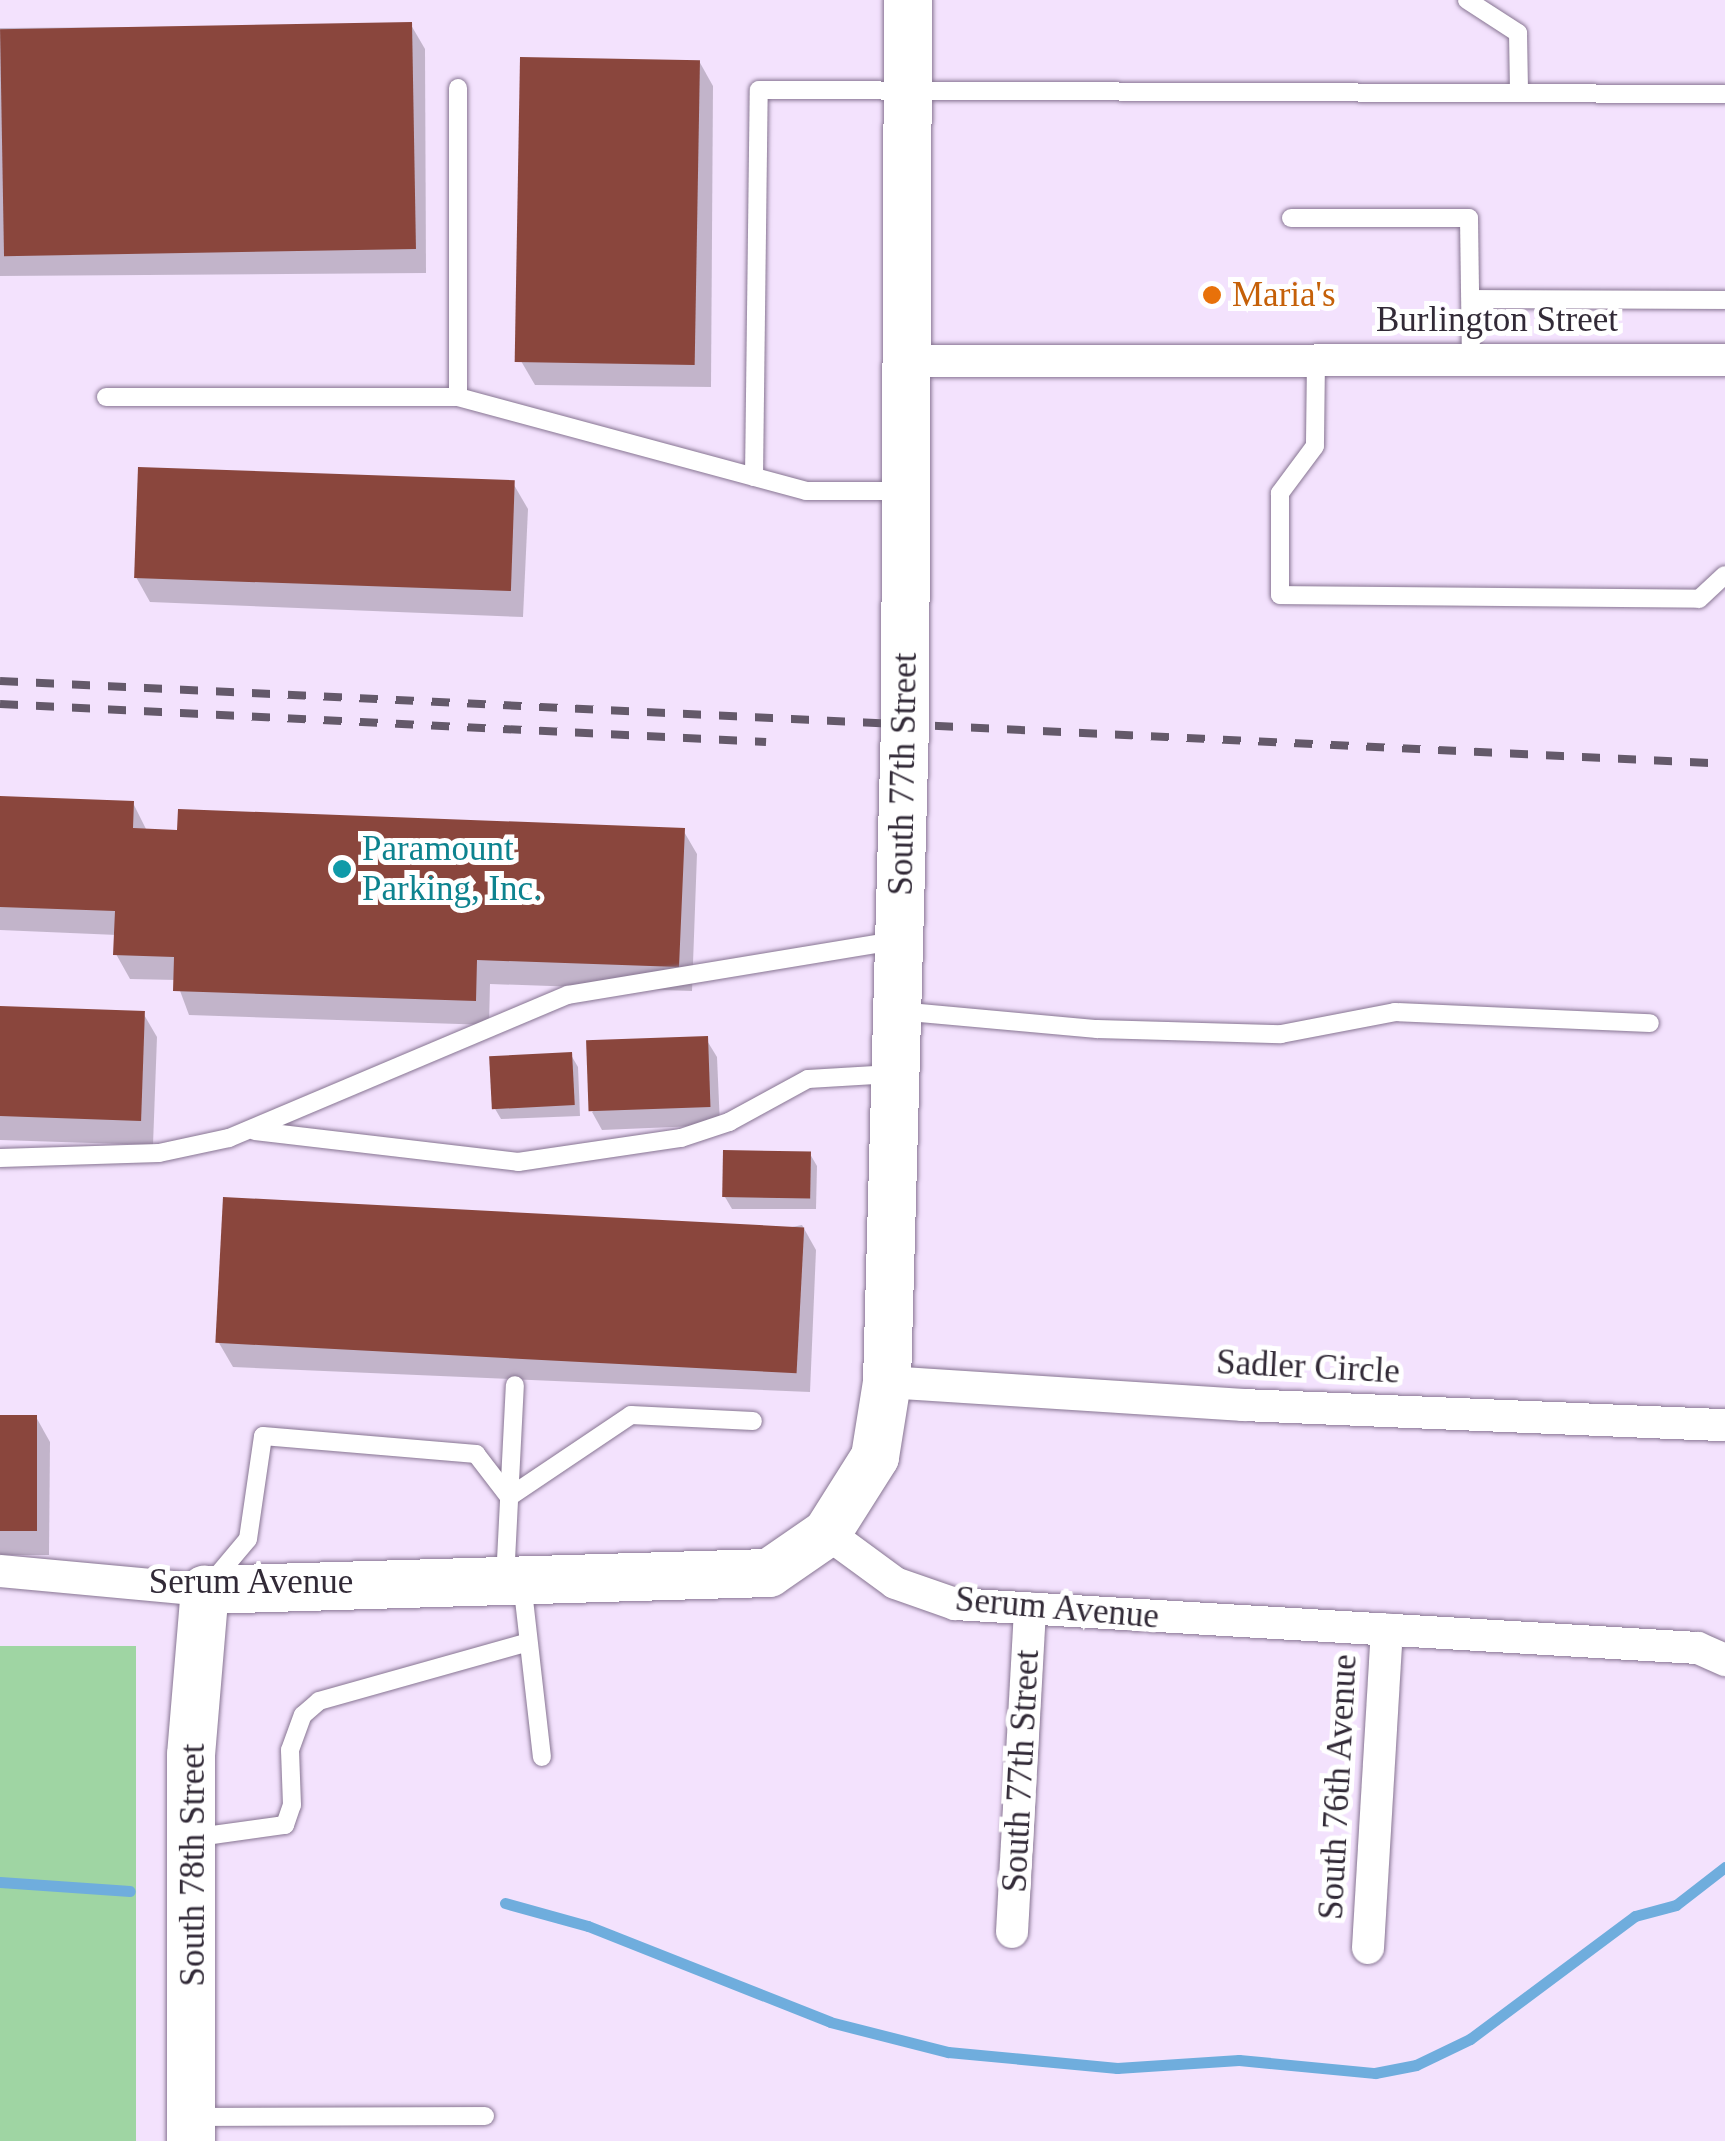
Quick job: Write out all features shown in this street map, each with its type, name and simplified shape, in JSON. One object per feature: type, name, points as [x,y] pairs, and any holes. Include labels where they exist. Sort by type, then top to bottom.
[{"type":"street","name":"South 77th Street","points":[[827,1534],[868,1475],[887,1382],[908,492],[908,0]]},
{"type":"street","name":"Burlington Street","points":[[908,361],[1725,360]]},
{"type":"street","name":"Sadler Circle","points":[[887,1382],[1725,1425]]},
{"type":"street","name":"Serum Avenue","points":[[0,1571],[205,1590],[740,1579],[786,1565],[827,1534],[915,1592],[955,1604],[1698,1648],[1725,1660]]},
{"type":"street","name":"South 78th Street","points":[[191,2129],[190,1838],[205,1590]]},
{"type":"street","name":"South 77th Street","points":[[1012,1932],[1030,1610]]},
{"type":"street","name":"South 76th Avenue","points":[[1368,1948],[1387,1630]]},
{"type":"lane","points":[[1467,0],[1518,33],[1519,92]]},
{"type":"lane","points":[[458,88],[458,397]]},
{"type":"lane","points":[[754,477],[759,90],[1725,94]]},
{"type":"lane","points":[[1292,218],[1469,218],[1471,360]]},
{"type":"lane","points":[[1471,299],[1725,300]]},
{"type":"lane","points":[[1316,360],[1315,446],[1280,493],[1280,595],[1699,599],[1725,575]]},
{"type":"lane","points":[[106,397],[458,397],[806,492],[908,492]]},
{"type":"lane","points":[[0,1158],[159,1153],[250,1130],[568,995],[899,940]]},
{"type":"lane","points":[[898,1011],[1097,1029],[1281,1034],[1395,1012],[1650,1024]]},
{"type":"lane","points":[[250,1130],[518,1162],[681,1138],[729,1122],[808,1078],[896,1074]]},
{"type":"lane","points":[[515,1385],[509,1497],[513,1581],[542,1757]]},
{"type":"lane","points":[[509,1497],[631,1416],[753,1420]]},
{"type":"lane","points":[[205,1590],[248,1539],[263,1436],[476,1454],[509,1497]]},
{"type":"lane","points":[[190,1838],[285,1826],[292,1805],[290,1750],[304,1714],[318,1701],[526,1643]]},
{"type":"lane","points":[[191,2129],[485,2116]]},
{"type":"green space","points":[[0,1646],[136,1646],[136,2141],[0,2141]]},
{"type":"building","points":[[412,22],[416,249],[4,256],[0,29]]},
{"type":"building","points":[[520,57],[700,60],[695,365],[515,362]]},
{"type":"building","points":[[138,467],[515,480],[511,591],[134,578]]},
{"type":"building","name":"Paramount Parking, Inc.","points":[[0,796],[134,801],[133,828],[177,830],[178,809],[685,828],[679,967],[477,960],[476,1001],[173,991],[174,957],[113,955],[115,911],[0,907]]},
{"type":"building","points":[[0,1006],[145,1011],[141,1121],[0,1116]]},
{"type":"building","points":[[708,1036],[710,1107],[589,1111],[586,1040]]},
{"type":"building","points":[[572,1052],[575,1105],[492,1109],[489,1056]]},
{"type":"building","points":[[723,1150],[811,1152],[810,1199],[722,1197]]},
{"type":"building","points":[[223,1197],[804,1227],[797,1373],[215,1343]]},
{"type":"building","points":[[0,1415],[37,1415],[37,1531],[0,1531]]},
{"type":"waterway","points":[[505,1903],[588,1926],[830,2022],[948,2052],[1117,2068],[1239,2060],[1375,2073],[1416,2065],[1470,2039],[1635,1916],[1676,1905],[1725,1867]]},
{"type":"waterway","points":[[0,1882],[130,1891]]},
{"type":"railway","points":[[0,681],[1725,764]]},
{"type":"railway","points":[[0,704],[766,742]]},
{"type":"place","name":"Maria's","points":[[1212,295]]},
{"type":"place","name":"Paramount Parking, Inc.","points":[[342,869]]}]
